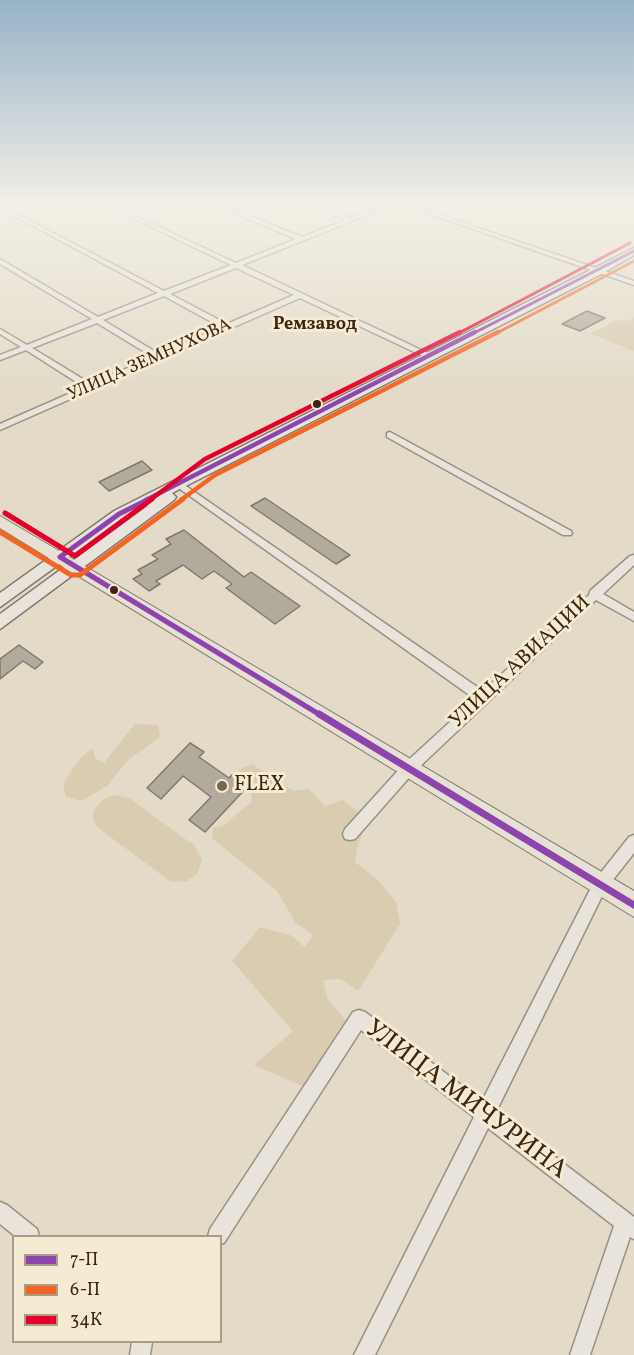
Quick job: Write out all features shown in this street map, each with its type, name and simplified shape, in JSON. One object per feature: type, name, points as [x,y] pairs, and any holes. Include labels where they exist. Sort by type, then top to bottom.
[{"type":"main road","points":[[0,623],[119,514],[604,268]]},
{"type":"main road","points":[[0,602],[68,562],[210,467]]},
{"type":"main road","points":[[0,521],[634,905]]},
{"type":"street","points":[[12,268],[159,357]]},
{"type":"street","points":[[117,268],[227,327]]},
{"type":"street","points":[[0,358],[228,268]]},
{"type":"street","points":[[243,268],[432,357]]},
{"type":"street","points":[[591,268],[634,283]]},
{"type":"street","name":"УЛИЦА ЗЕМНУХОВА","points":[[0,427],[300,295]]},
{"type":"street","points":[[0,332],[90,387]]},
{"type":"street","points":[[390,435],[567,533]]},
{"type":"street","points":[[183,487],[485,699]]},
{"type":"street","name":"УЛИЦА АВИАЦИИ","points":[[350,834],[409,768],[634,559]]},
{"type":"street","points":[[594,594],[634,617]]},
{"type":"street","points":[[364,1355],[600,885],[634,842]]},
{"type":"street","name":"УЛИЦА МИЧУРИНА","points":[[218,1235],[359,1018],[630,1225]]},
{"type":"street","points":[[0,1212],[29,1235]]},
{"type":"street","points":[[580,1355],[630,1225]]},
{"type":"shaded area","points":[[634,317],[634,351],[591,334],[617,320],[627,321]]},
{"type":"shaded area","points":[[135,724],[158,725],[160,737],[128,760],[107,786],[81,801],[66,797],[63,784],[80,758],[93,748],[95,758],[104,763]]},
{"type":"shaded area","points":[[252,764],[293,791],[309,789],[325,806],[342,800],[369,819],[358,844],[355,862],[378,880],[396,902],[400,924],[358,991],[341,979],[323,980],[328,1000],[350,1025],[307,1088],[254,1065],[293,1031],[232,961],[260,927],[290,935],[305,947],[313,935],[295,922],[277,891],[212,838],[213,828],[223,826],[252,801],[249,781],[238,770]]},
{"type":"shaded area","points":[[114,795],[129,798],[195,846],[202,860],[197,874],[187,881],[171,882],[97,827],[93,817],[94,810],[103,799]]},
{"type":"building","points":[[587,311],[605,318],[580,331],[562,324]]},
{"type":"building","points":[[142,461],[152,470],[109,491],[99,482]]},
{"type":"building","points":[[265,498],[350,555],[336,564],[251,506]]},
{"type":"building","points":[[184,530],[244,577],[251,572],[300,606],[275,624],[226,588],[232,584],[214,571],[202,579],[183,565],[156,581],[160,584],[149,591],[133,579],[142,574],[138,570],[158,559],[152,555],[171,544],[166,539]]},
{"type":"building","points":[[19,645],[43,662],[35,669],[23,661],[0,679],[0,659]]},
{"type":"building","name":"FLEX","points":[[190,743],[204,752],[199,757],[229,778],[233,774],[249,785],[205,832],[189,820],[211,797],[183,776],[161,799],[147,788]]},
{"type":"transit line","name":"34К","points":[[5,513],[75,556],[205,459],[428,349],[582,268]]},
{"type":"transit line","name":"7-П","points":[[600,268],[119,514],[60,557],[634,905]]},
{"type":"transit line","name":"6-П","points":[[0,532],[71,575],[80,575],[215,475],[436,365],[620,268]]},
{"type":"place","name":"FLEX","points":[[222,786]]},
{"type":"district","name":"Ремзавод","points":[[315,326]]}]
